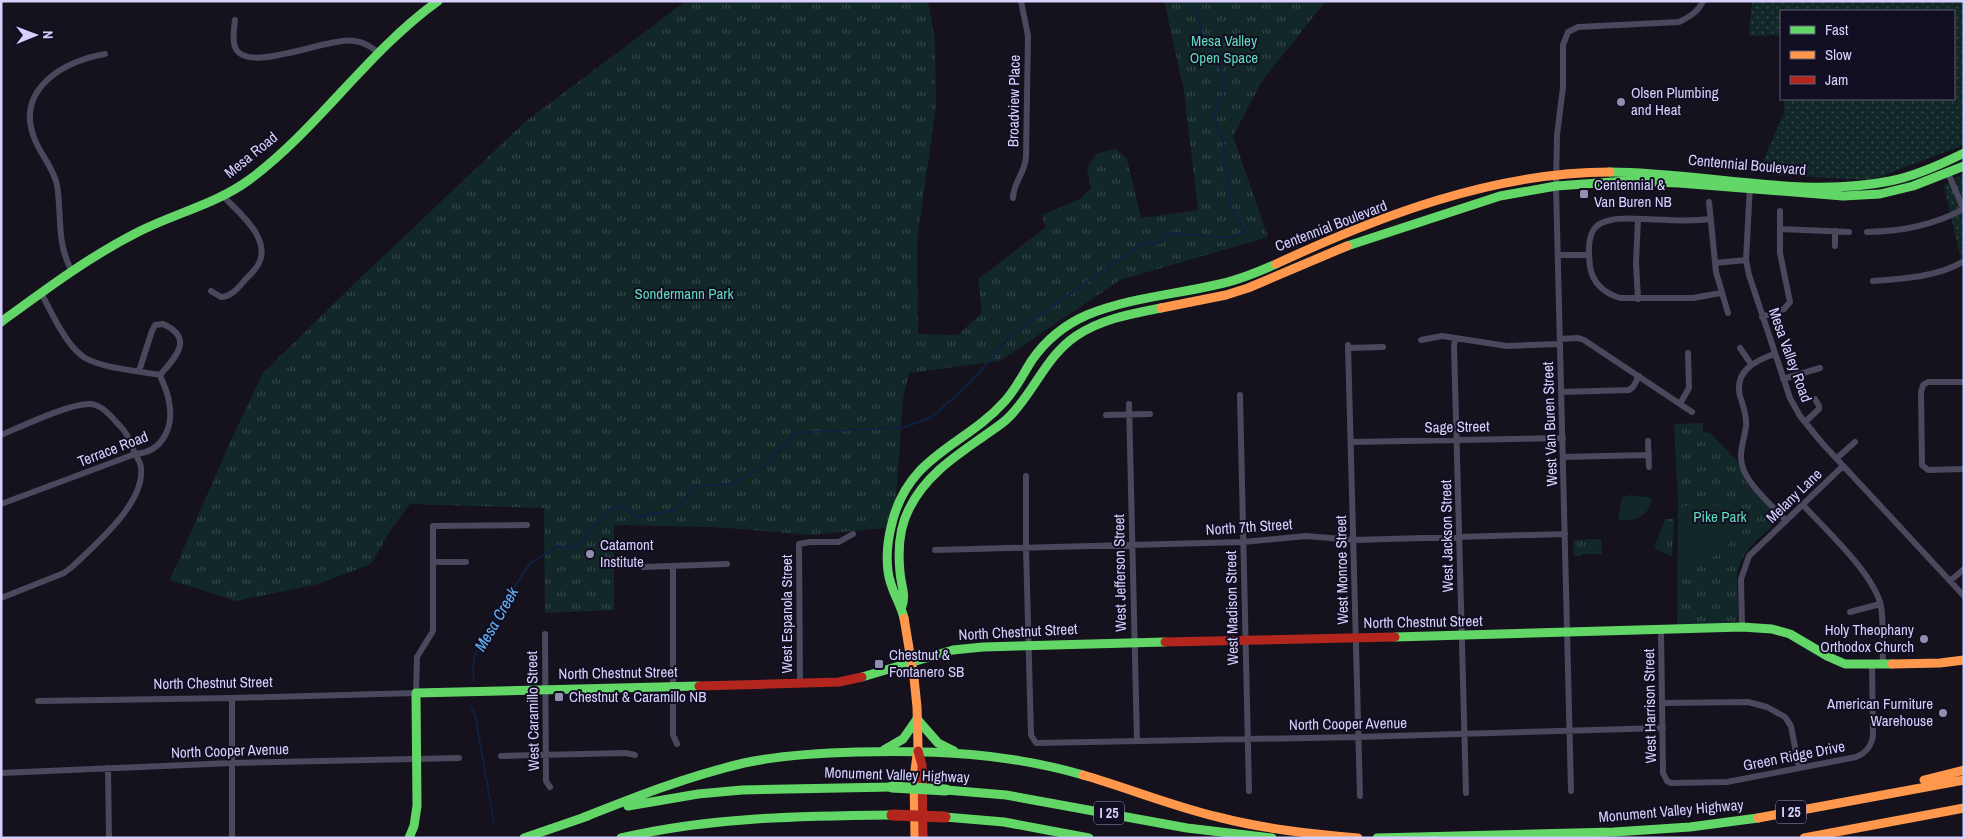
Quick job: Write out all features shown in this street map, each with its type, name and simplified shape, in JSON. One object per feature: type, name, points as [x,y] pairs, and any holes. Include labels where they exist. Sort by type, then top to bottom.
[{"type":"main road","name":"Mesa Road","points":[[1,322],[72,271],[150,225],[223,196],[249,180],[274,159],[412,20],[438,1]]},
{"type":"main road","name":"Centennial Boulevard","points":[[923,838],[922,764],[918,751],[917,699],[901,609],[906,600],[900,572],[902,528],[908,510],[918,492],[932,475],[1008,418],[1029,392],[1048,362],[1076,336],[1113,318],[1226,295],[1248,288],[1358,241],[1500,196],[1556,181],[1818,186],[1879,183],[1910,176],[1964,154]]},
{"type":"main road","name":"Centennial Boulevard","points":[[1750,185],[1843,196],[1880,194],[1913,186],[1964,166]]},
{"type":"main road","name":"North Chestnut Street","points":[[416,693],[848,681],[961,649],[1028,645],[1462,636],[1742,627],[1783,631],[1841,663],[1877,664],[1964,660]]},
{"type":"main road","points":[[409,838],[416,816],[416,693]]},
{"type":"main road","points":[[880,751],[889,748],[903,739],[917,719],[938,743],[966,754]]},
{"type":"main road","name":"Centennial Boulevard","points":[[915,838],[914,765],[918,751]]},
{"type":"main road","points":[[582,818],[676,783],[710,772],[753,762],[802,755],[918,751],[1016,759],[1056,767],[1200,812],[1244,823],[1305,833],[1358,838]]},
{"type":"main road","points":[[1862,798],[1964,770]]},
{"type":"main road","name":"Monument Valley Highway","points":[[1376,838],[1678,828],[1750,819],[1964,780]]},
{"type":"main road","name":"Monument Valley Highway","points":[[524,838],[582,818],[656,800],[742,790],[892,788],[1006,795],[1205,831],[1272,838]]},
{"type":"main road","name":"I 25","points":[[1804,838],[1964,809]]},
{"type":"main road","name":"I 25","points":[[621,838],[662,828],[745,818],[892,815],[1004,822],[1089,838]]},
{"type":"street","name":"Broadview Place","points":[[1013,198],[1013,190],[1025,168],[1026,157],[1028,36],[1021,1]]},
{"type":"street","name":"West Van Buren Street","points":[[1571,790],[1556,181],[1557,135],[1563,87],[1563,44],[1568,32],[1578,28],[1679,22],[1690,17],[1700,8],[1703,1]]},
{"type":"street","points":[[235,20],[235,48],[242,55],[249,58],[270,57],[343,40],[362,42],[378,53]]},
{"type":"street","points":[[72,271],[66,262],[62,244],[56,181],[34,139],[31,110],[37,92],[42,84],[51,76],[78,62],[105,54]]},
{"type":"street","points":[[1867,232],[1920,227],[1948,218],[1964,210],[1948,173]]},
{"type":"street","name":"Mesa Valley Road","points":[[1750,185],[1746,260],[1762,317],[1790,398],[1805,422],[1964,596]]},
{"type":"street","points":[[211,291],[221,297],[231,294],[256,268],[261,256],[261,246],[254,230],[223,196]]},
{"type":"street","points":[[1709,202],[1715,263],[1721,293],[1728,313]]},
{"type":"street","points":[[1762,317],[1784,309],[1790,302],[1780,253],[1780,211]]},
{"type":"street","points":[[1710,219],[1685,221],[1612,219],[1594,230],[1590,239],[1589,254],[1593,277],[1605,292],[1620,298],[1698,298],[1721,293]]},
{"type":"street","points":[[1638,219],[1636,263],[1638,299]]},
{"type":"street","points":[[1780,229],[1849,232]]},
{"type":"street","points":[[1835,246],[1836,231]]},
{"type":"street","points":[[1558,255],[1589,254]]},
{"type":"street","points":[[1715,263],[1746,260]]},
{"type":"street","points":[[1873,281],[1949,269],[1964,261]]},
{"type":"street","points":[[41,293],[62,330],[80,355],[100,364],[160,375],[181,346],[176,332],[163,324],[155,325],[139,371]]},
{"type":"street","points":[[1421,340],[1442,336],[1507,346],[1560,342],[1578,338],[1584,340],[1692,412]]},
{"type":"street","name":"West Jackson Street","points":[[1456,338],[1454,345],[1466,793]]},
{"type":"street","name":"West Monroe Street","points":[[1360,796],[1348,346],[1382,347]]},
{"type":"street","points":[[1740,348],[1751,364]]},
{"type":"street","points":[[1680,404],[1689,388],[1688,353]]},
{"type":"street","points":[[1774,354],[1751,364],[1743,374],[1739,385],[1746,418],[1741,461],[1749,480],[1786,521]]},
{"type":"street","points":[[1783,379],[1820,368]]},
{"type":"street","name":"Terrace Road","points":[[1,504],[136,454],[145,454],[156,448],[164,438],[168,428],[170,411],[170,402],[160,375]]},
{"type":"street","points":[[1561,392],[1629,390],[1633,387],[1639,376]]},
{"type":"street","points":[[1964,382],[1928,382],[1923,385],[1921,392],[1922,465],[1928,470],[1964,469]]},
{"type":"street","name":"West Madison Street","points":[[1240,394],[1249,791]]},
{"type":"street","points":[[1805,422],[1819,409],[1815,399]]},
{"type":"street","points":[[1,435],[65,410],[80,405],[92,404],[105,411],[125,431],[141,467],[140,478],[131,503],[118,522],[68,570],[1,598]]},
{"type":"street","name":"West Jefferson Street","points":[[1129,404],[1137,741]]},
{"type":"street","points":[[1106,415],[1150,414]]},
{"type":"street","name":"Sage Street","points":[[1351,442],[1563,438]]},
{"type":"street","points":[[1648,441],[1649,467]]},
{"type":"street","points":[[1837,458],[1855,442]]},
{"type":"street","points":[[1563,457],[1649,455]]},
{"type":"street","name":"Melany Lane","points":[[1742,627],[1741,579],[1752,552],[1844,466]]},
{"type":"street","points":[[1026,476],[1028,645]]},
{"type":"street","name":"Green Ridge Drive","points":[[1667,781],[1672,783],[1727,782],[1856,757],[1868,749],[1873,736],[1882,616],[1880,604],[1876,591],[1867,576],[1803,505]]},
{"type":"street","points":[[416,693],[417,657],[433,630],[433,526],[527,525]]},
{"type":"street","name":"West Espanola Street","points":[[800,683],[799,544],[839,542],[853,534]]},
{"type":"street","name":"North 7th Street","points":[[935,550],[1243,542],[1306,536],[1354,540],[1565,534]]},
{"type":"street","points":[[433,562],[466,562]]},
{"type":"street","points":[[643,567],[727,564]]},
{"type":"street","points":[[673,566],[673,736],[677,744]]},
{"type":"street","points":[[1950,580],[1964,570]]},
{"type":"street","points":[[1850,612],[1880,604]]},
{"type":"street","name":"West Harrison Street","points":[[1660,630],[1664,773],[1667,781]]},
{"type":"street","name":"West Caramillo Street","points":[[545,634],[546,781],[550,787]]},
{"type":"street","name":"North Cooper Avenue","points":[[1028,645],[1031,735],[1034,741],[1040,743],[1358,737],[1663,728]]},
{"type":"street","name":"North Chestnut Street","points":[[38,701],[416,693]]},
{"type":"street","points":[[232,698],[232,838]]},
{"type":"street","points":[[1662,703],[1748,702],[1767,707],[1781,714],[1789,721],[1799,768]]},
{"type":"street","points":[[501,756],[626,753],[634,755]]},
{"type":"street","name":"North Cooper Avenue","points":[[1,773],[232,763],[459,758]]},
{"type":"street","points":[[108,768],[109,838]]},
{"type":"green space","name":"Sondermann Park","points":[[686,1],[928,1],[935,41],[936,106],[917,241],[918,334],[958,335],[982,313],[978,279],[1046,227],[1042,215],[1080,199],[1091,188],[1087,168],[1096,154],[1116,149],[1127,159],[1141,218],[1198,210],[1184,91],[1164,1],[1326,1],[1262,81],[1233,136],[1268,237],[1120,280],[1000,361],[909,373],[903,398],[894,527],[812,535],[715,527],[614,525],[614,610],[545,613],[544,508],[410,504],[390,531],[371,564],[318,584],[236,601],[170,580],[231,440],[263,373],[525,122]]},
{"type":"green space","points":[[1752,1],[1964,1],[1964,145],[1871,180],[1775,175],[1761,166],[1784,113],[1784,100],[1955,100],[1955,10],[1780,10],[1780,35],[1749,36]]},
{"type":"green space","points":[[1964,173],[1964,273],[1944,186]]},
{"type":"green space","name":"Pike Park","points":[[1703,423],[1703,432],[1710,433],[1737,461],[1748,485],[1778,517],[1778,521],[1751,546],[1741,561],[1737,579],[1737,621],[1732,624],[1677,625],[1678,500],[1674,424]]},
{"type":"green space","points":[[1629,495],[1652,498],[1651,504],[1645,513],[1635,519],[1618,520],[1622,498]]},
{"type":"green space","points":[[1742,505],[1738,530],[1725,549],[1705,561],[1693,565],[1680,566],[1682,508],[1685,506]]},
{"type":"green space","points":[[1665,519],[1674,519],[1672,557],[1654,548]]},
{"type":"green space","points":[[1601,539],[1602,554],[1574,556],[1573,540]]},
{"type":"waterway","points":[[474,681],[475,654],[491,631],[503,602],[512,592],[525,570],[532,562],[558,546],[575,548],[613,507],[621,506],[636,517],[677,510],[693,486],[731,484],[762,468],[795,433],[905,427],[932,417],[969,384],[1011,336],[1142,243],[1160,243],[1166,236],[1173,233],[1226,238],[1244,232],[1230,204],[1231,197],[1224,163],[1225,149],[1213,115],[1223,96],[1220,57],[1202,34],[1197,11],[1192,1]]},
{"type":"waterway","name":"Mesa Creek","points":[[471,706],[475,715],[494,822]]},
{"type":"traffic: fast","points":[[1,322],[104,251],[140,231],[223,196],[249,180],[298,137],[388,43],[438,1]]},
{"type":"traffic: fast","points":[[1610,172],[1645,173],[1786,186],[1856,186],[1890,181],[1919,173],[1964,153]]},
{"type":"traffic: fast","points":[[1347,246],[1500,196],[1556,186],[1627,181],[1679,183],[1843,196],[1880,194],[1913,186],[1964,166]]},
{"type":"traffic: fast","points":[[904,618],[891,584],[887,559],[892,523],[900,500],[911,481],[924,466],[989,417],[1005,401],[1032,360],[1049,340],[1071,323],[1103,309],[1231,281],[1254,274],[1276,264]]},
{"type":"traffic: fast","points":[[901,609],[904,595],[899,564],[901,532],[909,509],[923,487],[941,468],[1008,418],[1025,398],[1056,354],[1076,336],[1106,321],[1161,308]]},
{"type":"traffic: fast","points":[[1395,637],[1742,627],[1772,629],[1790,634],[1829,657],[1845,664],[1892,664]]},
{"type":"traffic: fast","points":[[862,677],[953,650],[983,647],[1165,642]]},
{"type":"traffic: fast","points":[[409,838],[414,826],[417,806],[416,693],[699,686]]},
{"type":"traffic: fast","points":[[884,750],[903,739],[917,719],[938,743],[954,751]]},
{"type":"traffic: fast","points":[[582,818],[703,774],[744,763],[800,755],[843,752],[971,754],[1027,762],[1083,775]]},
{"type":"traffic: fast","points":[[628,806],[698,794],[742,790],[892,787]]},
{"type":"traffic: fast","points":[[892,787],[946,790]]},
{"type":"traffic: fast","points":[[946,790],[1006,795],[1187,828],[1272,838]]},
{"type":"traffic: fast","points":[[621,838],[688,826],[756,819],[892,815]]},
{"type":"traffic: fast","points":[[524,838],[588,816]]},
{"type":"traffic: fast","points":[[945,817],[1004,822],[1089,838]]},
{"type":"traffic: fast","points":[[1377,838],[1614,832],[1690,827],[1758,818]]},
{"type":"traffic: slow","points":[[1276,264],[1355,229],[1438,200],[1481,188],[1567,174],[1610,172]]},
{"type":"traffic: slow","points":[[1161,308],[1226,295],[1248,288],[1347,246]]},
{"type":"traffic: slow","points":[[904,618],[917,707],[918,747],[914,778],[915,838]]},
{"type":"traffic: slow","points":[[1892,664],[1940,663],[1964,660]]},
{"type":"traffic: slow","points":[[1924,780],[1964,770]]},
{"type":"traffic: slow","points":[[1083,775],[1184,808],[1235,821],[1323,835],[1358,838]]},
{"type":"traffic: slow","points":[[1758,818],[1964,780]]},
{"type":"traffic: slow","points":[[1804,838],[1964,808]]},
{"type":"traffic: jam","points":[[1165,642],[1395,637]]},
{"type":"traffic: jam","points":[[699,686],[839,682],[862,677]]},
{"type":"traffic: jam","points":[[918,751],[922,765],[923,838]]},
{"type":"traffic: jam","points":[[892,815],[945,817]]},
{"type":"place","name":"Olsen Plumbing and Heat","points":[[1621,102]]},
{"type":"place","name":"Centennial & Van Buren NB","points":[[1584,194]]},
{"type":"place","name":"Catamont Institute","points":[[590,554]]},
{"type":"place","name":"Holy Theophany Orthodox Church","points":[[1924,639]]},
{"type":"place","name":"Chestnut & Fontanero SB","points":[[879,664]]},
{"type":"place","name":"Chestnut & Caramillo NB","points":[[559,697]]},
{"type":"place","name":"American Furniture Warehouse","points":[[1943,713]]},
{"type":"park label","name":"Mesa Valley Open Space","points":[[1224,50]]}]
